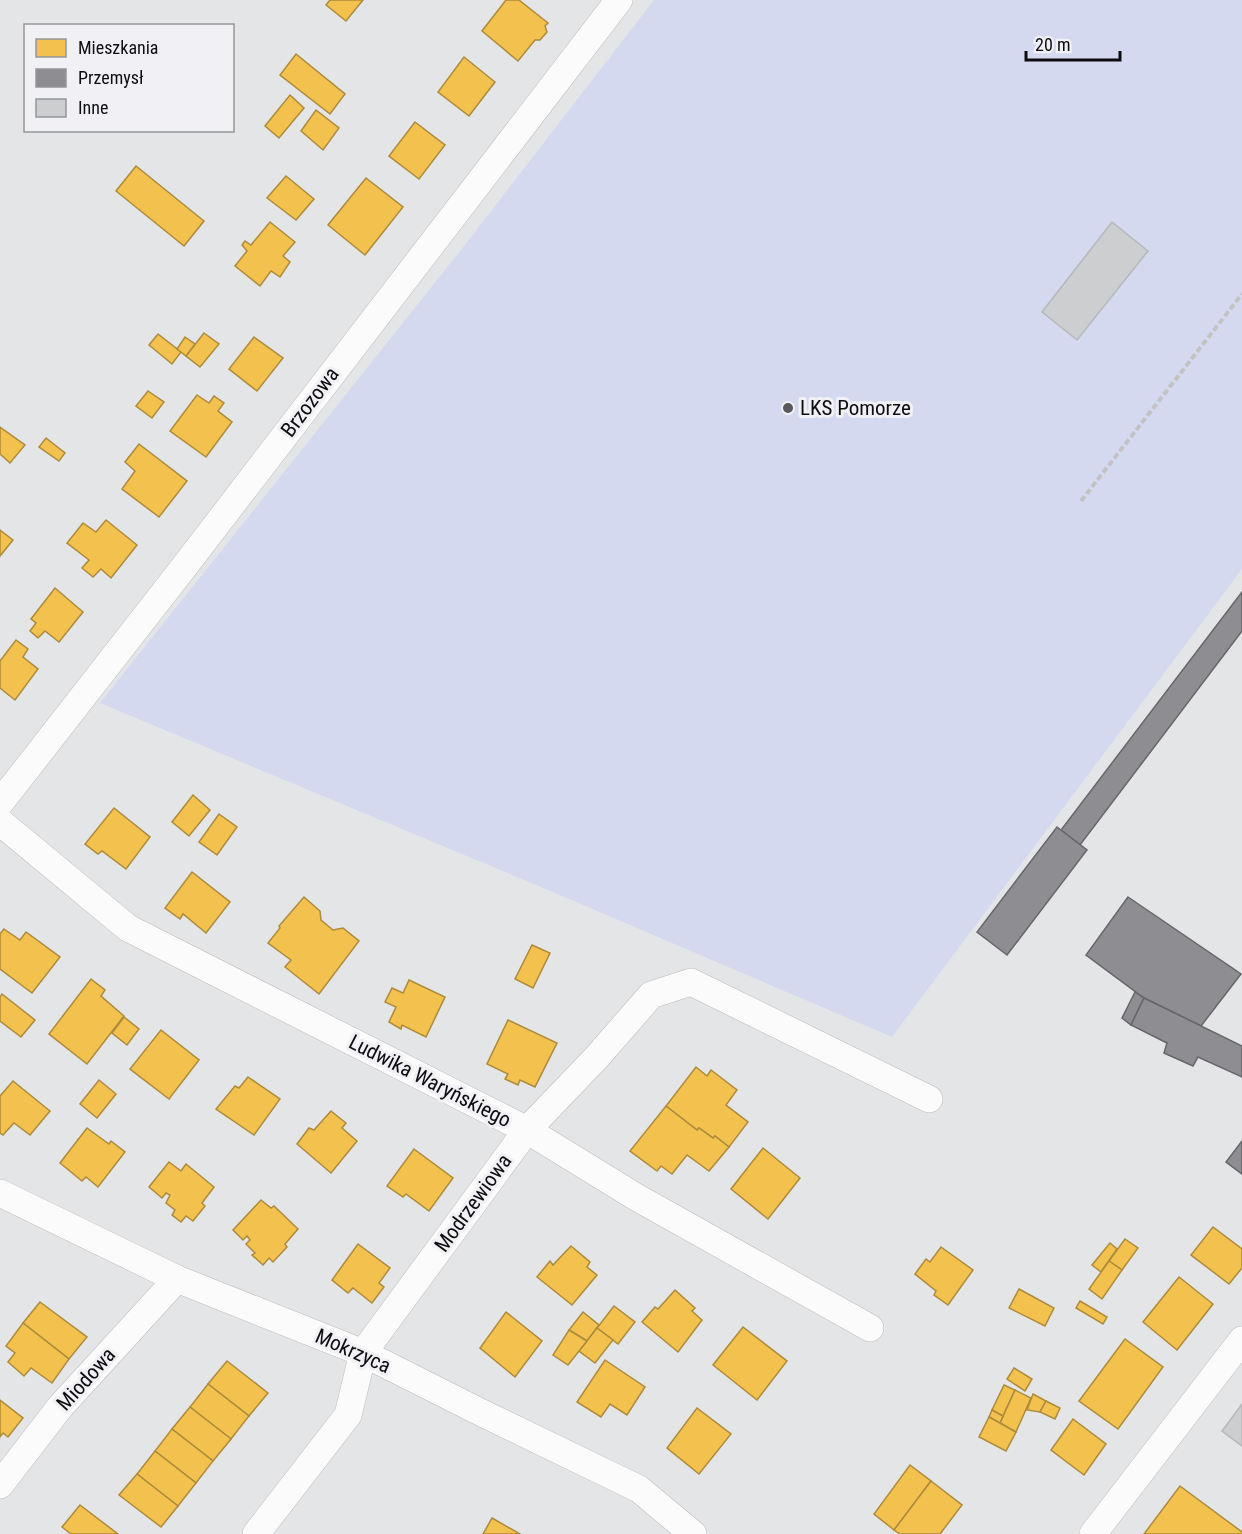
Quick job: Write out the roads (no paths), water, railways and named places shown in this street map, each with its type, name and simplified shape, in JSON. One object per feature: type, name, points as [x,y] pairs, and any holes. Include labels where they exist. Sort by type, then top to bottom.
[{"type":"street","name":"Brzozowa","points":[[0,803],[191,558],[606,4]]},
{"type":"street","name":"Ludwika Waryńskiego","points":[[0,822],[129,928],[527,1130],[636,1197],[870,1328]]},
{"type":"street","name":"Modrzewiowa","points":[[256,1534],[348,1415],[363,1353],[527,1130],[597,1057],[651,994],[691,982],[928,1099]]},
{"type":"street","name":"Mokrzyca","points":[[1,1194],[177,1279],[363,1353],[639,1489],[693,1534]]},
{"type":"street","name":"Miodowa","points":[[0,1485],[60,1407],[177,1279]]},
{"type":"street","points":[[1094,1534],[1242,1340]]},
{"type":"place","name":"LKS Pomorze","points":[[788,408]]}]
